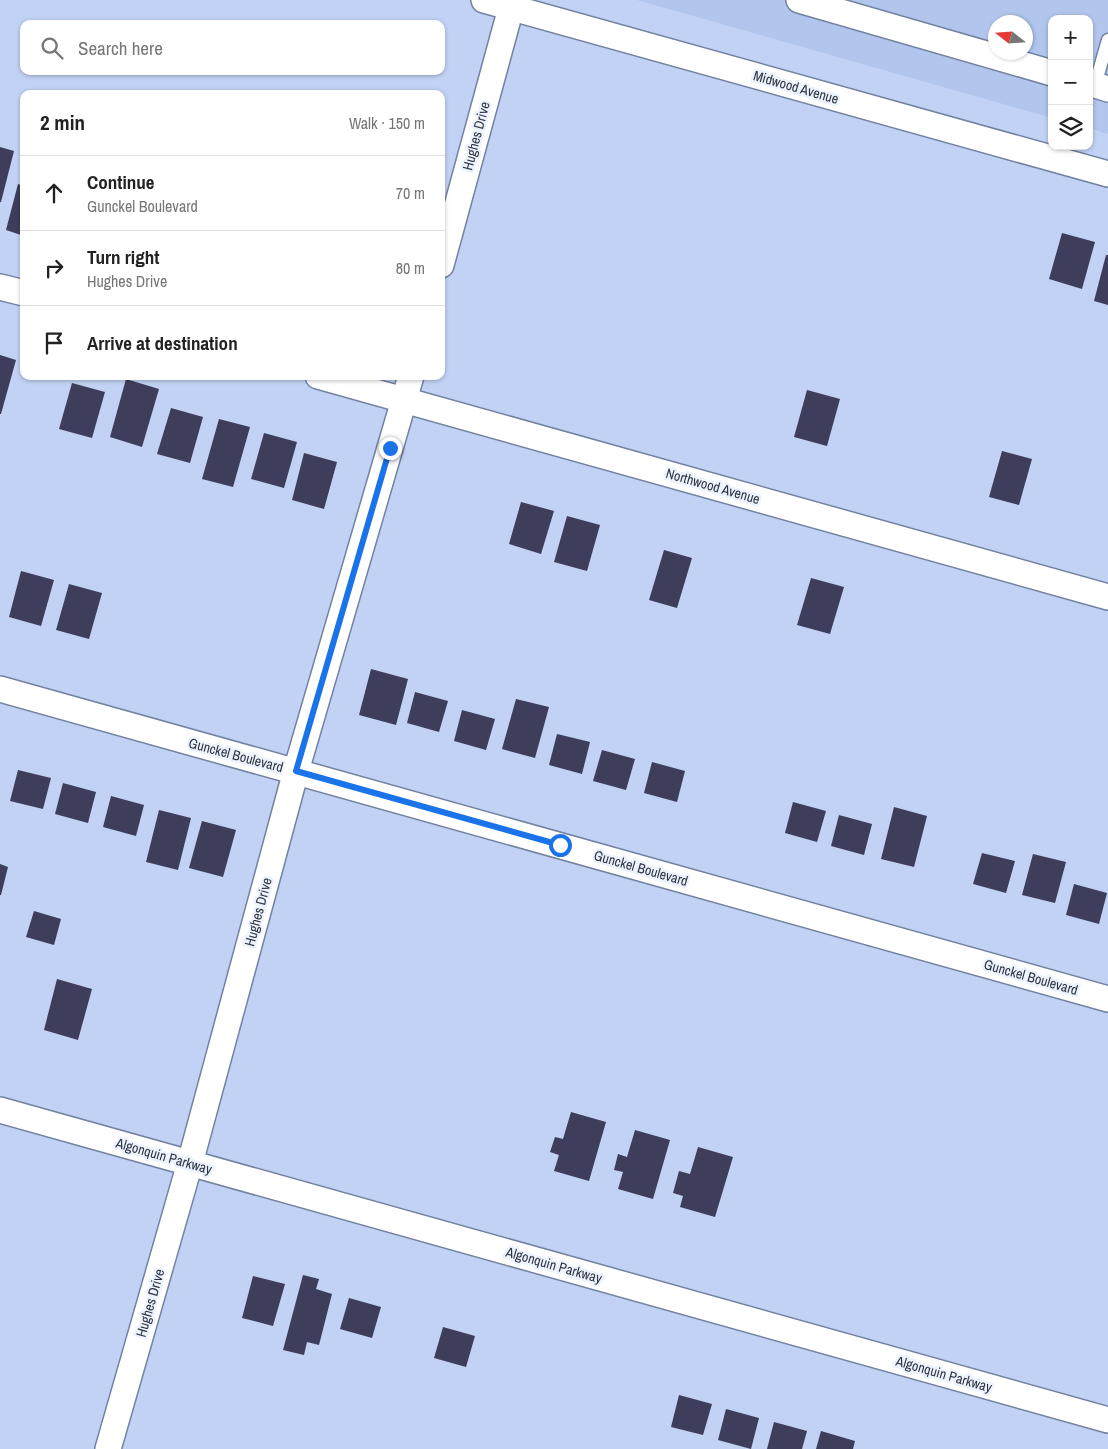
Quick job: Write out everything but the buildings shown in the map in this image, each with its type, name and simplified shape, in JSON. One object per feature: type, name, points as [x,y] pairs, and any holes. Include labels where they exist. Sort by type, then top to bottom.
[{"type":"street","name":"Midwood Avenue","points":[[484,0],[1108,174]]},
{"type":"street","points":[[799,0],[1048,71]]},
{"type":"street","name":"Hughes Drive","points":[[445,250],[511,8]]},
{"type":"street","points":[[0,287],[20,292]]},
{"type":"street","name":"Northwood Avenue","points":[[332,380],[1108,597]]},
{"type":"street","name":"Hughes Drive","points":[[108,1449],[190,1163],[296,771],[410,380]]},
{"type":"street","name":"Gunckel Boulevard","points":[[0,689],[1108,999]]},
{"type":"street","name":"Algonquin Parkway","points":[[0,1110],[1108,1420]]},
{"type":"lane","points":[[1097,86],[1108,40]]},
{"type":"shaded area","points":[[637,0],[1108,0],[1108,134],[1093,129],[1093,15],[1048,15],[1048,117]]},
{"type":"route","points":[[390,448],[296,771],[560,845]]}]
